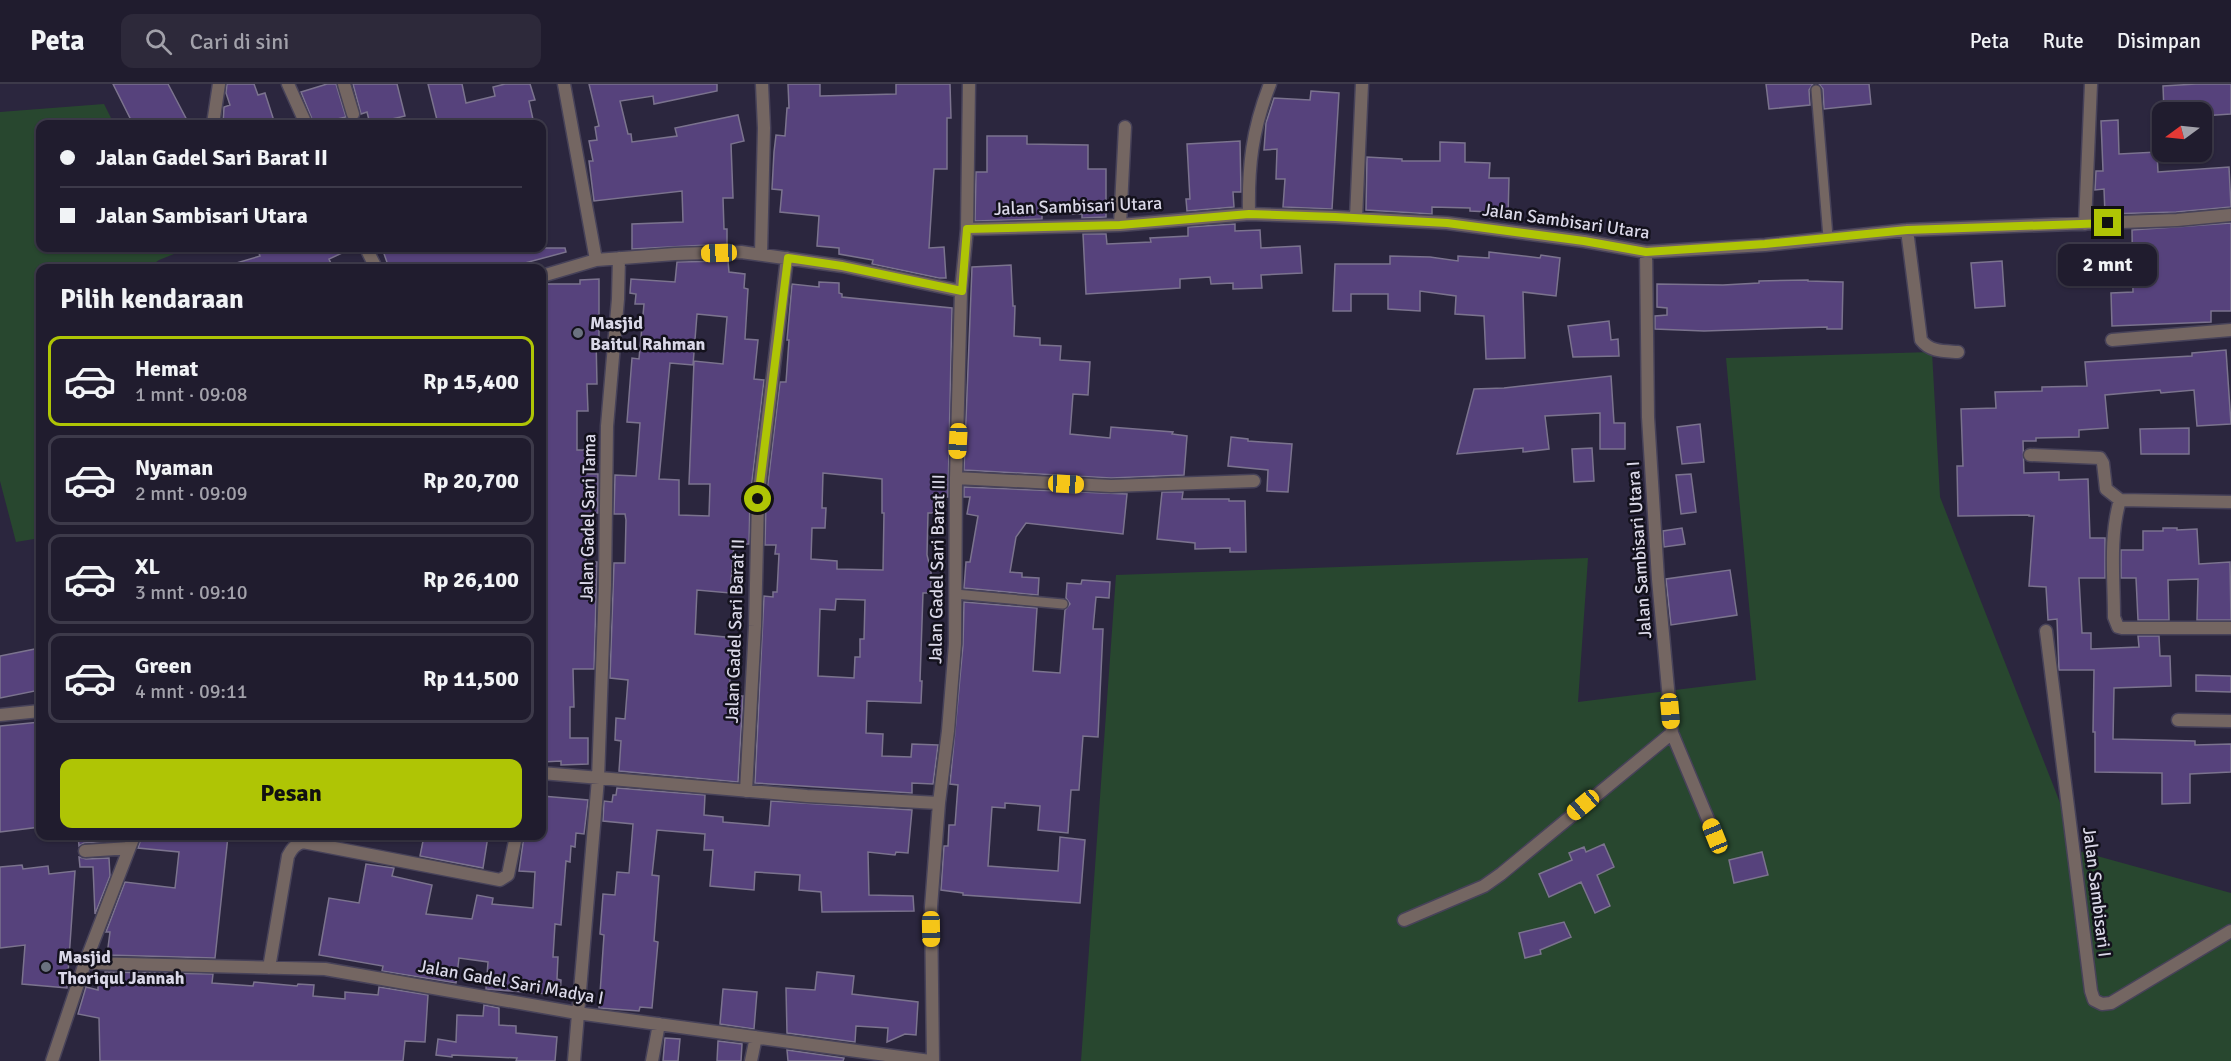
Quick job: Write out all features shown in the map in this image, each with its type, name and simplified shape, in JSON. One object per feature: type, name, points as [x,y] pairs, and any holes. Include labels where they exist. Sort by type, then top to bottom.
[{"type":"street","points":[[214,120],[219,84]]},
{"type":"street","points":[[288,84],[304,120]]},
{"type":"street","points":[[344,84],[353,114]]},
{"type":"street","points":[[564,84],[596,260]]},
{"type":"street","points":[[761,254],[764,128],[762,84]]},
{"type":"street","name":"Jalan Gadel Sari Barat III","points":[[932,1061],[931,907],[939,803],[954,666],[956,478],[962,291],[967,229],[969,84]]},
{"type":"street","points":[[1249,214],[1250,159],[1259,112],[1270,84]]},
{"type":"street","points":[[1356,218],[1362,84]]},
{"type":"street","points":[[2085,224],[2091,84]]},
{"type":"street","points":[[1120,225],[1125,126]]},
{"type":"street","name":"Jalan Sambisari Utara","points":[[967,229],[1120,225],[1249,214],[1447,223],[1584,241],[1646,252],[1765,244],[1907,230],[2085,224],[2231,215]]},
{"type":"street","points":[[1907,230],[1920,340],[1926,347],[1933,350],[1958,352]]},
{"type":"street","points":[[546,275],[596,260],[741,252],[842,266],[962,291]]},
{"type":"street","name":"Jalan Sambisari Utara I","points":[[1646,252],[1648,417],[1657,568],[1672,732],[1715,836]]},
{"type":"street","name":"Jalan Gadel Sari Tama","points":[[574,1061],[598,779],[605,585],[607,426],[618,299],[619,258]]},
{"type":"street","name":"Jalan Gadel Sari Barat II","points":[[746,791],[755,626],[758,499],[788,258]]},
{"type":"street","points":[[2112,340],[2231,330]]},
{"type":"street","points":[[2030,454],[2100,458],[2103,463],[2106,489],[2120,500],[2231,502]]},
{"type":"street","points":[[956,478],[1111,486],[1254,481]]},
{"type":"street","points":[[2120,500],[2114,519],[2114,617],[2118,627],[2231,628]]},
{"type":"street","name":"Jalan Sambisari I","points":[[2046,631],[2091,991],[2094,1000],[2102,1004],[2111,1003],[2231,932]]},
{"type":"street","points":[[0,715],[36,711]]},
{"type":"street","points":[[2178,720],[2231,721]]},
{"type":"street","points":[[1404,920],[1484,886],[1672,732]]},
{"type":"street","points":[[546,773],[746,791],[939,803]]},
{"type":"street","points":[[52,1061],[85,963],[132,840]]},
{"type":"street","points":[[269,968],[291,848],[303,843],[500,880],[508,875],[515,840]]},
{"type":"street","points":[[85,851],[129,848]]},
{"type":"street","name":"Jalan Gadel Sari Madya I","points":[[85,963],[325,969],[577,1013],[756,1037],[842,1055],[932,1061]]},
{"type":"street","points":[[652,1061],[659,1024]]},
{"type":"street","points":[[751,1061],[756,1037]]},
{"type":"lane","points":[[1815,90],[1828,237]]},
{"type":"lane","points":[[955,594],[1063,604]]},
{"type":"green space","points":[[104,104],[112,120],[36,120],[36,252],[179,252],[154,264],[36,264],[36,539],[16,542],[0,481],[0,112]]},
{"type":"green space","points":[[1932,352],[1940,497],[2079,851],[2231,893],[2231,1061],[1081,1061],[1116,575],[1588,558],[1578,702],[1756,680],[1726,358]]},
{"type":"building","points":[[113,84],[168,84],[187,120],[131,120]]},
{"type":"building","points":[[227,84],[254,84],[258,95],[265,93],[274,120],[223,120],[224,107],[230,105],[226,93]]},
{"type":"building","points":[[327,84],[336,84],[346,117],[337,120],[312,120],[301,92]]},
{"type":"building","points":[[353,84],[397,84],[405,116],[388,120],[369,120],[367,112],[361,114]]},
{"type":"building","points":[[428,84],[462,84],[466,103],[495,96],[493,87],[505,84],[530,84],[535,100],[529,101],[533,120],[437,120]]},
{"type":"building","points":[[589,84],[717,84],[717,91],[654,104],[653,96],[620,101],[632,142],[677,136],[675,128],[738,115],[744,141],[731,144],[733,198],[723,198],[727,244],[632,249],[632,224],[683,222],[682,191],[594,201],[589,161],[593,161],[589,141],[597,140],[595,127],[599,126]]},
{"type":"building","points":[[788,84],[820,84],[820,96],[896,94],[896,84],[950,84],[951,118],[947,118],[947,169],[934,169],[929,248],[944,247],[946,278],[872,264],[873,260],[839,254],[839,248],[817,246],[819,216],[780,212],[782,190],[772,189],[774,152],[776,135],[785,136],[787,108],[789,108]]},
{"type":"building","points":[[1766,84],[1813,84],[1809,90],[1810,105],[1769,109]]},
{"type":"building","points":[[1819,84],[1869,84],[1871,104],[1824,109],[1823,89]]},
{"type":"building","points":[[2231,84],[2231,114],[2212,115],[2212,102],[2164,102],[2163,86]]},
{"type":"building","points":[[1311,91],[1339,93],[1332,209],[1283,207],[1285,179],[1276,179],[1277,149],[1264,150],[1266,123],[1274,98],[1310,100]]},
{"type":"building","points":[[2118,120],[2119,154],[2152,152],[2152,162],[2158,162],[2158,172],[2229,167],[2231,207],[2176,212],[2105,214],[2104,189],[2095,190],[2096,171],[2103,171],[2101,121]]},
{"type":"building","points":[[987,136],[1027,136],[1027,144],[1088,145],[1088,169],[1106,169],[1106,217],[1082,218],[1082,214],[1072,214],[1072,209],[1042,209],[1042,219],[975,221],[976,172],[987,172]]},
{"type":"building","points":[[1240,141],[1241,192],[1233,192],[1234,207],[1187,211],[1186,199],[1190,199],[1187,144]]},
{"type":"building","points":[[1440,142],[1465,143],[1465,162],[1490,163],[1489,178],[1509,178],[1508,218],[1490,218],[1490,212],[1470,211],[1470,208],[1432,207],[1432,214],[1366,210],[1367,157],[1402,159],[1402,161],[1440,161]]},
{"type":"building","points":[[2231,223],[2231,311],[2211,311],[2211,322],[2112,326],[2111,293],[2133,292],[2132,230]]},
{"type":"building","points":[[1235,224],[1235,231],[1260,230],[1261,248],[1300,246],[1302,273],[1261,275],[1262,288],[1233,289],[1233,283],[1211,284],[1210,277],[1180,279],[1180,288],[1086,294],[1083,234],[1106,234],[1107,244],[1151,242],[1150,238],[1188,236],[1188,227]]},
{"type":"building","points":[[546,248],[565,248],[566,252],[521,264],[388,264],[383,252],[546,252]]},
{"type":"building","points":[[258,252],[344,252],[329,259],[331,264],[233,264],[260,256]]},
{"type":"building","points":[[1489,252],[1560,258],[1556,296],[1523,292],[1525,358],[1486,359],[1484,316],[1455,314],[1456,296],[1420,291],[1420,311],[1388,309],[1388,294],[1351,294],[1351,311],[1333,311],[1335,264],[1390,264],[1390,256],[1430,257],[1458,261],[1458,256],[1489,258]]},
{"type":"building","points":[[728,261],[729,272],[745,274],[744,288],[748,289],[745,339],[758,340],[754,379],[764,380],[750,498],[749,544],[734,544],[730,593],[697,590],[695,634],[735,638],[729,689],[731,689],[731,696],[743,696],[738,782],[619,771],[621,741],[615,740],[616,718],[625,719],[628,680],[610,678],[614,563],[625,563],[626,520],[625,514],[614,514],[615,475],[636,476],[640,423],[627,422],[632,358],[639,359],[644,304],[635,304],[636,294],[630,293],[631,279],[675,282],[677,262]],"holes":[[[697,314],[727,317],[723,364],[694,361],[689,484],[710,484],[709,516],[679,515],[679,480],[659,479],[670,363],[693,365]]]},
{"type":"building","points":[[2002,261],[2005,306],[1975,308],[1971,263]]},
{"type":"building","points":[[1011,265],[1013,306],[1015,306],[1014,336],[1040,338],[1040,345],[1061,346],[1060,360],[1090,362],[1088,395],[1073,394],[1070,434],[1110,438],[1111,427],[1173,432],[1172,434],[1187,436],[1184,475],[1111,478],[964,470],[972,267]]},
{"type":"building","points":[[599,279],[599,337],[596,337],[597,384],[587,384],[588,411],[577,411],[577,450],[585,450],[585,474],[598,474],[598,513],[585,513],[586,562],[597,562],[594,669],[573,669],[574,707],[570,707],[570,738],[588,738],[588,764],[561,765],[561,761],[546,762],[546,284],[580,284],[580,280]]},
{"type":"building","points":[[1759,281],[1843,282],[1842,329],[1827,329],[1827,327],[1704,331],[1655,329],[1655,316],[1667,315],[1667,308],[1657,307],[1657,284],[1723,285],[1759,283]]},
{"type":"building","points":[[819,282],[839,283],[839,293],[842,297],[952,308],[948,497],[938,497],[938,513],[928,513],[927,555],[931,563],[931,593],[923,593],[921,703],[867,701],[866,733],[883,734],[882,756],[911,757],[912,744],[938,745],[933,784],[912,783],[912,793],[755,783],[764,596],[773,597],[773,592],[777,592],[779,554],[775,554],[776,545],[765,545],[766,500],[780,382],[786,382],[792,284],[819,287]],"holes":[[[823,473],[882,479],[883,570],[837,569],[837,561],[811,559],[812,528],[825,528],[826,508],[822,508]],[[836,599],[865,600],[864,639],[860,639],[860,657],[855,657],[854,678],[818,676],[820,609],[835,610]]]},
{"type":"building","points":[[1609,321],[1611,340],[1618,339],[1619,356],[1573,357],[1568,326]]},
{"type":"building","points":[[2226,350],[2231,424],[2197,426],[2194,390],[2161,393],[2160,390],[2105,395],[2108,428],[2079,430],[2079,437],[2036,438],[2036,441],[2023,441],[2024,473],[2059,472],[2059,480],[2088,479],[2090,538],[2105,538],[2105,578],[2079,578],[2082,633],[2091,633],[2091,649],[2139,647],[2138,636],[2159,636],[2160,656],[2170,656],[2171,686],[2114,688],[2113,739],[2195,741],[2195,745],[2231,744],[2231,772],[2190,774],[2190,803],[2162,804],[2162,773],[2095,772],[2094,670],[2059,670],[2057,619],[2048,620],[2046,587],[2029,586],[2034,516],[1958,516],[1957,466],[1963,466],[1961,409],[1996,408],[1995,392],[2042,391],[2042,387],[2087,386],[2085,362],[2192,356],[2192,353]]},
{"type":"building","points":[[1611,376],[1614,423],[1625,423],[1625,449],[1600,449],[1600,413],[1545,416],[1549,449],[1523,452],[1523,448],[1457,454],[1474,389],[1504,388]]},
{"type":"building","points":[[1700,424],[1704,462],[1682,464],[1677,427]]},
{"type":"building","points":[[2189,428],[2189,454],[2141,454],[2140,429]]},
{"type":"building","points":[[1231,437],[1248,439],[1248,441],[1292,444],[1288,492],[1267,491],[1268,470],[1228,466]]},
{"type":"building","points":[[1592,448],[1594,481],[1574,482],[1572,449]]},
{"type":"building","points":[[1691,474],[1696,512],[1681,514],[1676,475]]},
{"type":"building","points":[[964,487],[1127,494],[1123,534],[1026,523],[1016,537],[1010,572],[1022,573],[1022,577],[1039,578],[1038,595],[964,588],[966,562],[970,562],[978,516],[967,514],[970,497],[964,497]]},
{"type":"building","points":[[1162,492],[1183,492],[1182,499],[1245,501],[1246,552],[1230,552],[1230,548],[1195,549],[1195,543],[1157,539]]},
{"type":"building","points":[[1682,528],[1685,544],[1664,547],[1663,531]]},
{"type":"building","points":[[2163,528],[2197,529],[2199,564],[2230,562],[2231,620],[2197,620],[2198,579],[2168,580],[2169,620],[2138,620],[2136,578],[2121,578],[2121,550],[2143,550],[2143,531],[2163,531]]},
{"type":"building","points":[[1730,570],[1737,615],[1671,625],[1666,579]]},
{"type":"building","points":[[1082,580],[1110,582],[1109,598],[1096,597],[1093,629],[1103,629],[1098,737],[1083,736],[1079,790],[1071,790],[1068,833],[1038,830],[1040,806],[1005,803],[1005,808],[992,807],[988,866],[1058,871],[1060,837],[1085,840],[1080,903],[963,895],[963,893],[941,890],[944,846],[948,846],[949,825],[955,825],[958,785],[950,784],[963,645],[964,602],[1037,608],[1033,671],[1060,673],[1065,610],[1070,604],[1066,598],[1067,583],[1081,584]]},
{"type":"building","points":[[36,649],[36,691],[0,698],[0,656]]},
{"type":"building","points":[[2196,675],[2231,676],[2231,692],[2196,691]]},
{"type":"building","points":[[36,722],[36,828],[0,832],[0,726]]},
{"type":"building","points":[[617,788],[705,795],[704,815],[723,817],[723,822],[769,826],[771,801],[912,810],[908,853],[896,852],[895,855],[868,852],[869,895],[913,896],[914,911],[822,912],[821,892],[799,890],[800,875],[755,872],[754,890],[710,886],[713,850],[704,850],[705,834],[657,830],[652,875],[659,876],[654,941],[658,942],[652,1008],[640,1007],[639,1011],[599,1008],[604,935],[600,934],[603,894],[615,895],[617,872],[629,873],[633,824],[603,821],[604,801],[612,802]]},
{"type":"building","points":[[546,796],[588,800],[584,834],[576,833],[575,847],[571,846],[570,862],[566,861],[561,925],[555,924],[553,957],[558,957],[557,979],[561,980],[560,995],[486,989],[488,962],[459,958],[456,983],[382,971],[383,966],[319,955],[329,898],[359,903],[366,864],[394,868],[392,876],[432,885],[426,914],[472,919],[477,895],[493,898],[492,904],[533,908],[535,872],[519,871],[523,840],[546,840]]},
{"type":"building","points":[[78,840],[108,841],[84,843],[79,846]]},
{"type":"building","points":[[141,840],[228,840],[215,958],[107,955],[110,932],[106,932],[125,882],[175,888],[179,852],[138,848]]},
{"type":"building","points":[[423,840],[487,840],[483,868],[420,856]]},
{"type":"building","points":[[1604,844],[1614,867],[1597,875],[1610,906],[1595,913],[1581,882],[1549,897],[1539,874],[1572,860],[1569,853],[1584,847],[1586,852]]},
{"type":"building","points":[[1762,852],[1768,875],[1734,883],[1729,860]]},
{"type":"building","points":[[79,857],[109,858],[110,876],[95,914],[93,867],[80,867]]},
{"type":"building","points":[[22,865],[23,869],[48,866],[49,874],[75,871],[67,988],[22,984],[25,945],[0,948],[0,867]]},
{"type":"building","points":[[1564,922],[1571,937],[1540,950],[1541,954],[1525,958],[1519,933]]},
{"type":"building","points":[[105,972],[213,974],[212,983],[253,986],[254,982],[297,986],[298,984],[314,985],[313,996],[345,999],[345,992],[378,995],[379,987],[428,995],[425,1042],[405,1041],[403,1061],[100,1061],[99,1018],[78,1014],[86,987],[98,990],[98,981],[104,981]]},
{"type":"building","points":[[817,972],[854,976],[852,994],[918,1002],[916,1035],[905,1034],[887,1042],[888,1028],[856,1026],[855,1042],[787,1033],[786,988],[815,990]]},
{"type":"building","points":[[723,989],[757,992],[754,1029],[720,1024]]},
{"type":"building","points":[[484,1005],[499,1008],[499,1025],[516,1026],[516,1033],[557,1037],[555,1061],[516,1061],[517,1058],[436,1055],[438,1039],[456,1042],[457,1015],[483,1016]]},
{"type":"building","points":[[665,1038],[680,1039],[678,1061],[663,1061]]},
{"type":"building","points":[[718,1041],[742,1044],[741,1061],[717,1061]]},
{"type":"building","points":[[787,1050],[844,1058],[843,1061],[788,1061]]},
{"type":"place","name":"Masjid Baitul Rahman","points":[[578,333]]},
{"type":"place","name":"Masjid Thoriqul Jannah","points":[[46,967]]},
{"type":"route","points":[[758,499],[788,258],[842,266],[962,291],[967,229],[1120,225],[1249,214],[1447,223],[1584,241],[1646,252],[1765,244],[1907,230],[2108,223]]}]
